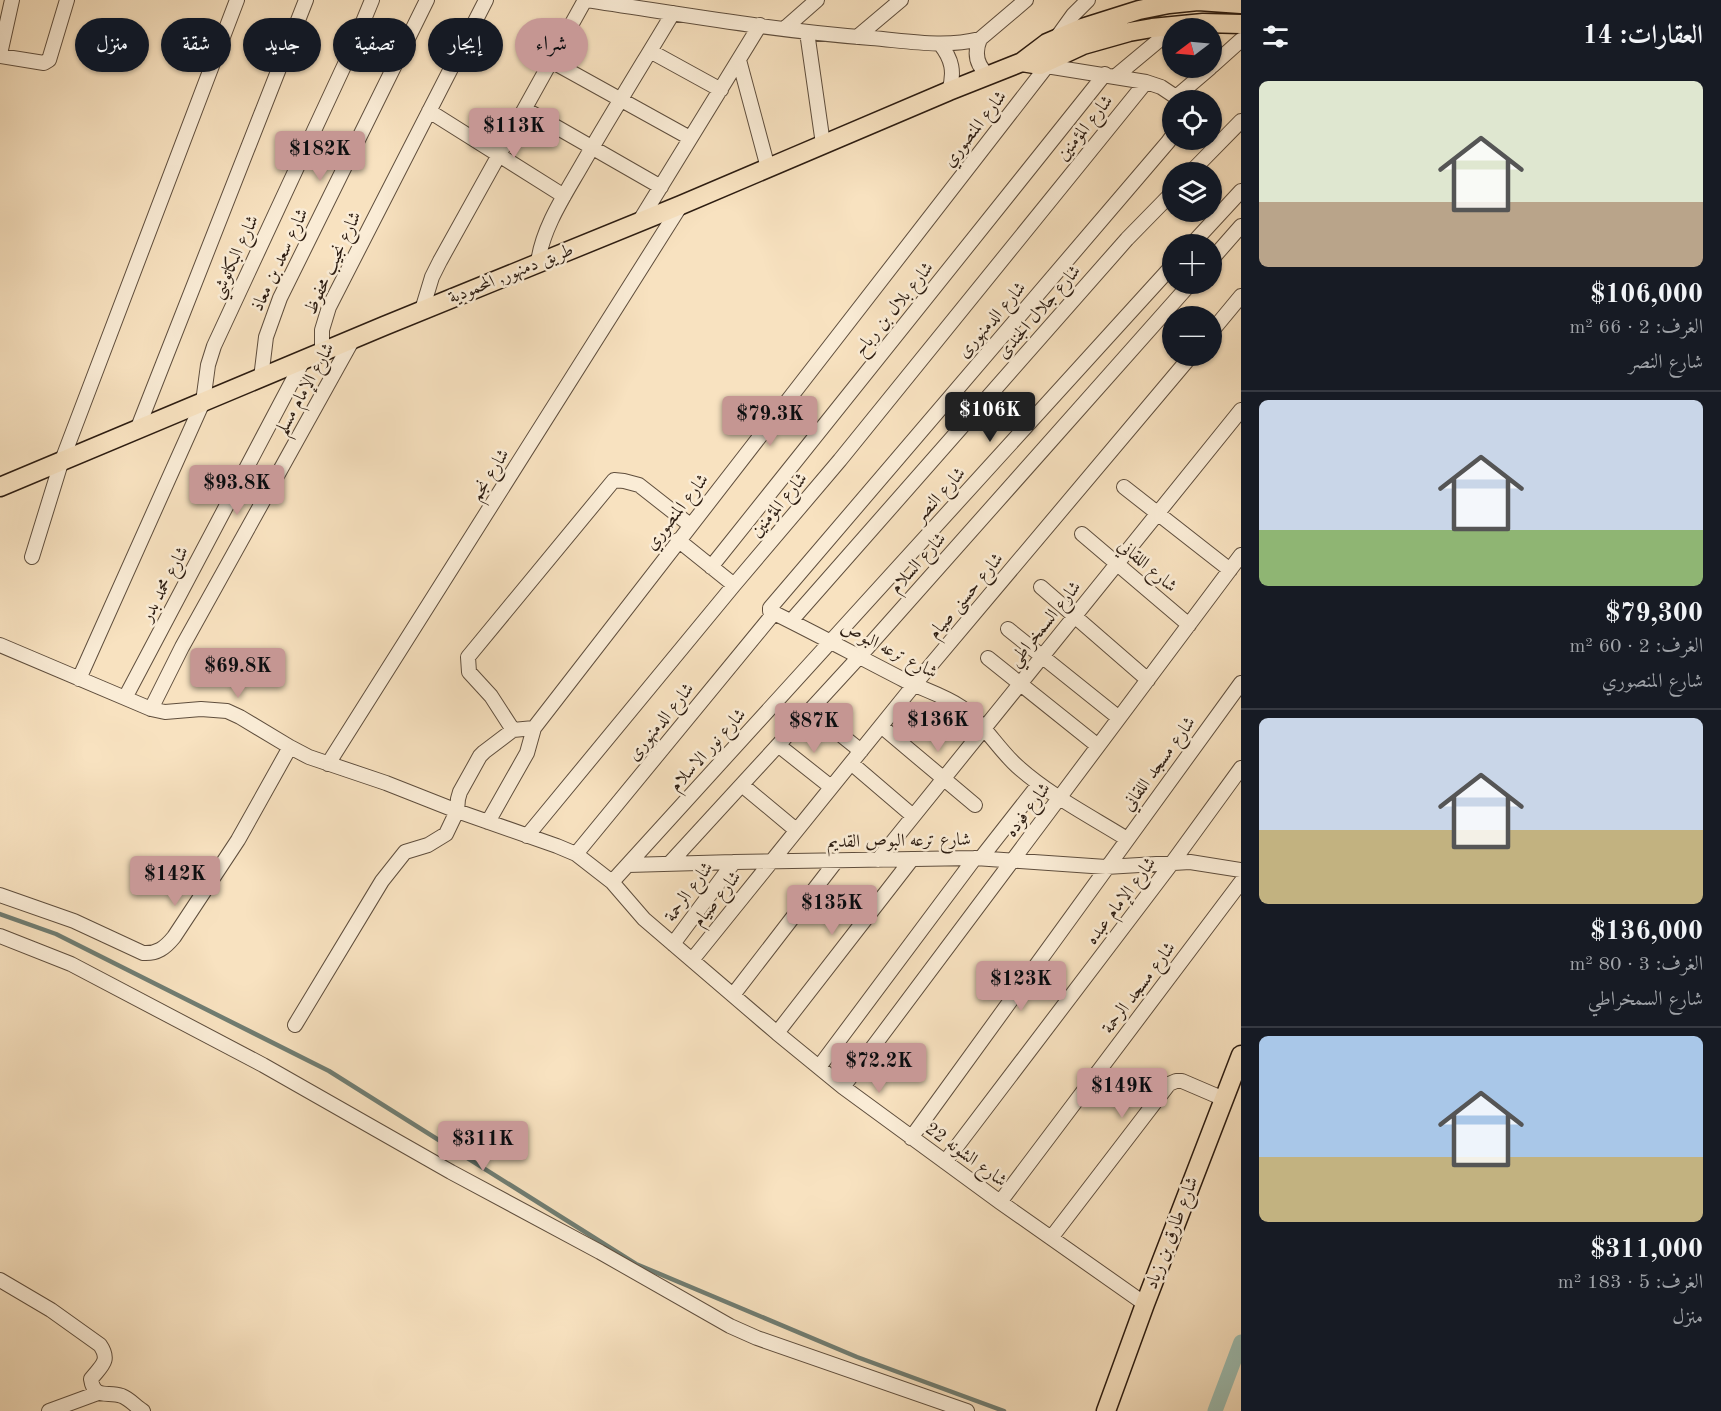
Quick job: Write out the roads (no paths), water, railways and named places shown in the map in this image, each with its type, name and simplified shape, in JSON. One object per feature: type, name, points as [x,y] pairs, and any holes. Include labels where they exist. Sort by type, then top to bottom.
[{"type":"main road","points":[[1036,64],[1040,48],[1111,18],[1139,10],[1199,1],[1241,4]]},
{"type":"main road","points":[[1222,24],[1241,24]]},
{"type":"main road","points":[[1036,64],[1106,38],[1162,28]]},
{"type":"main road","name":"طريق دمنهور, المحمودية","points":[[0,487],[422,310],[681,205],[988,75],[1036,64]]},
{"type":"main road","name":"شارع طارق بن زياد","points":[[1106,1411],[1241,1055]]},
{"type":"street","points":[[12,0],[0,55],[44,63],[49,60],[67,0]]},
{"type":"street","points":[[32,557],[61,463],[237,0]]},
{"type":"street","points":[[137,430],[306,0]]},
{"type":"street","name":"شارع البكاتوشي","points":[[79,679],[203,402],[208,364],[214,346],[351,51],[372,0]]},
{"type":"street","name":"شارع سعد بن معاذ","points":[[261,378],[266,337],[280,298],[426,0]]},
{"type":"street","name":"شارع نجيب محفوظ","points":[[322,352],[322,330],[329,308],[486,0]]},
{"type":"street","points":[[575,18],[585,0],[650,4],[673,13],[784,29],[940,44],[964,43],[980,39],[1026,0]]},
{"type":"street","points":[[784,29],[818,0]]},
{"type":"street","points":[[857,37],[901,0]]},
{"type":"street","points":[[1055,40],[1073,15],[1088,0]]},
{"type":"street","points":[[538,263],[543,240],[564,196],[673,13]]},
{"type":"street","points":[[639,222],[760,25]]},
{"type":"street","points":[[807,32],[823,144]]},
{"type":"street","name":"شارع بلال بن رباح","points":[[711,567],[1110,75],[1162,36]]},
{"type":"street","points":[[980,39],[977,46],[978,63],[988,75]]},
{"type":"street","points":[[1222,57],[1241,40]]},
{"type":"street","points":[[940,44],[948,54],[953,66],[953,79],[949,91]]},
{"type":"street","points":[[650,51],[721,90]]},
{"type":"street","points":[[739,60],[768,168]]},
{"type":"street","points":[[1036,64],[1146,82],[1165,90]]},
{"type":"street","name":"شارع المنصوري","points":[[488,822],[527,753],[534,728],[690,525],[1036,64]]},
{"type":"street","points":[[422,310],[429,285],[440,261],[545,72]]},
{"type":"street","points":[[571,72],[690,138]]},
{"type":"street","points":[[1187,90],[1199,78]]},
{"type":"street","name":"شارع المؤمنين","points":[[527,836],[840,460],[1146,82]]},
{"type":"street","points":[[525,109],[661,187]]},
{"type":"street","points":[[429,111],[564,196]]},
{"type":"street","points":[[1201,162],[1241,121]]},
{"type":"street","name":"شارع الدمنهورى","points":[[576,854],[772,611],[770,607],[1162,149]]},
{"type":"street","points":[[1201,234],[1241,191]]},
{"type":"street","name":"شارع جلال الجندى","points":[[791,621],[1127,239],[1162,203]]},
{"type":"street","name":"شارع نجم","points":[[328,764],[681,205]]},
{"type":"street","points":[[1222,248],[1241,226]]},
{"type":"street","name":"شارع النصر","points":[[831,642],[1162,278]]},
{"type":"street","name":"شارع السلام","points":[[669,864],[859,657],[1181,294]]},
{"type":"street","points":[[1222,319],[1241,296]]},
{"type":"street","name":"شارع الإمام مسلم","points":[[151,709],[182,647],[353,339]]},
{"type":"street","name":"شارع محمد بدر","points":[[125,698],[304,359]]},
{"type":"street","name":"شارع حسنى صيام","points":[[771,861],[914,685],[1183,366]]},
{"type":"street","name":"شارع السمخراطي","points":[[878,860],[1241,410]]},
{"type":"street","points":[[513,730],[492,696],[469,672],[468,657],[614,480],[639,485],[690,525]]},
{"type":"street","points":[[1124,487],[1230,570]]},
{"type":"street","name":"شارع اللقاني","points":[[1082,534],[1189,625]]},
{"type":"street","points":[[678,540],[734,585]]},
{"type":"street","name":"شارع فوده","points":[[843,1087],[1241,555]]},
{"type":"street","points":[[1041,587],[1148,680]]},
{"type":"street","name":"شارع ترعه البوص","points":[[772,611],[914,685],[958,705],[974,718],[1006,755],[1039,784],[1127,839]]},
{"type":"street","points":[[1008,629],[1119,718]]},
{"type":"street","name":"شارع نور الاسلام","points":[[612,882],[831,642]]},
{"type":"street","name":"شارع الشونه 22","points":[[0,645],[151,709],[165,712],[201,709],[226,711],[250,722],[290,747],[328,764],[386,783],[458,812],[576,854],[612,882],[640,915],[843,1087],[1145,1304]]},
{"type":"street","points":[[988,658],[1098,746]]},
{"type":"street","name":"شارع مسجد اللقاني","points":[[911,1137],[1241,683]]},
{"type":"street","points":[[810,710],[861,751]]},
{"type":"street","points":[[881,726],[975,805]]},
{"type":"street","points":[[295,1025],[382,881],[405,852],[428,845],[446,834],[458,812],[460,792],[480,756],[513,730],[534,728]]},
{"type":"street","points":[[778,745],[831,787]]},
{"type":"street","points":[[0,895],[74,921],[143,953],[152,954],[165,948],[238,840],[290,747]]},
{"type":"street","points":[[851,763],[913,816]]},
{"type":"street","name":"شارع الإمام عبده","points":[[945,1162],[1172,863],[1241,768]]},
{"type":"street","name":"شارع فوده","points":[[819,1067],[978,858],[1039,784]]},
{"type":"street","points":[[742,785],[796,830]]},
{"type":"street","name":"شارع ترعه البوص القديم","points":[[628,865],[978,858],[1106,867],[1172,863],[1209,864],[1241,870]]},
{"type":"street","points":[[777,1032],[912,859]]},
{"type":"street","points":[[733,995],[837,860]]},
{"type":"street","name":"شارع صيام","points":[[692,960],[771,861]]},
{"type":"street","name":"شارع الرحمة","points":[[674,944],[734,862]]},
{"type":"street","name":"شارع مسجد الرحمة","points":[[1000,1202],[1241,882]]},
{"type":"street","points":[[0,936],[71,964],[263,1065],[730,1326],[757,1338],[967,1411]]},
{"type":"street","points":[[1051,1238],[1169,1084],[1182,1081],[1224,1099]]},
{"type":"street","points":[[0,1280],[51,1310],[100,1346],[106,1353],[105,1361],[91,1379],[92,1387],[98,1393]]},
{"type":"street","points":[[49,1411],[98,1393],[124,1397],[143,1411]]},
{"type":"waterway","points":[[0,914],[56,934],[329,1071],[636,1264],[857,1357],[1004,1411]]},
{"type":"waterway","points":[[1215,1411],[1241,1342]]}]
